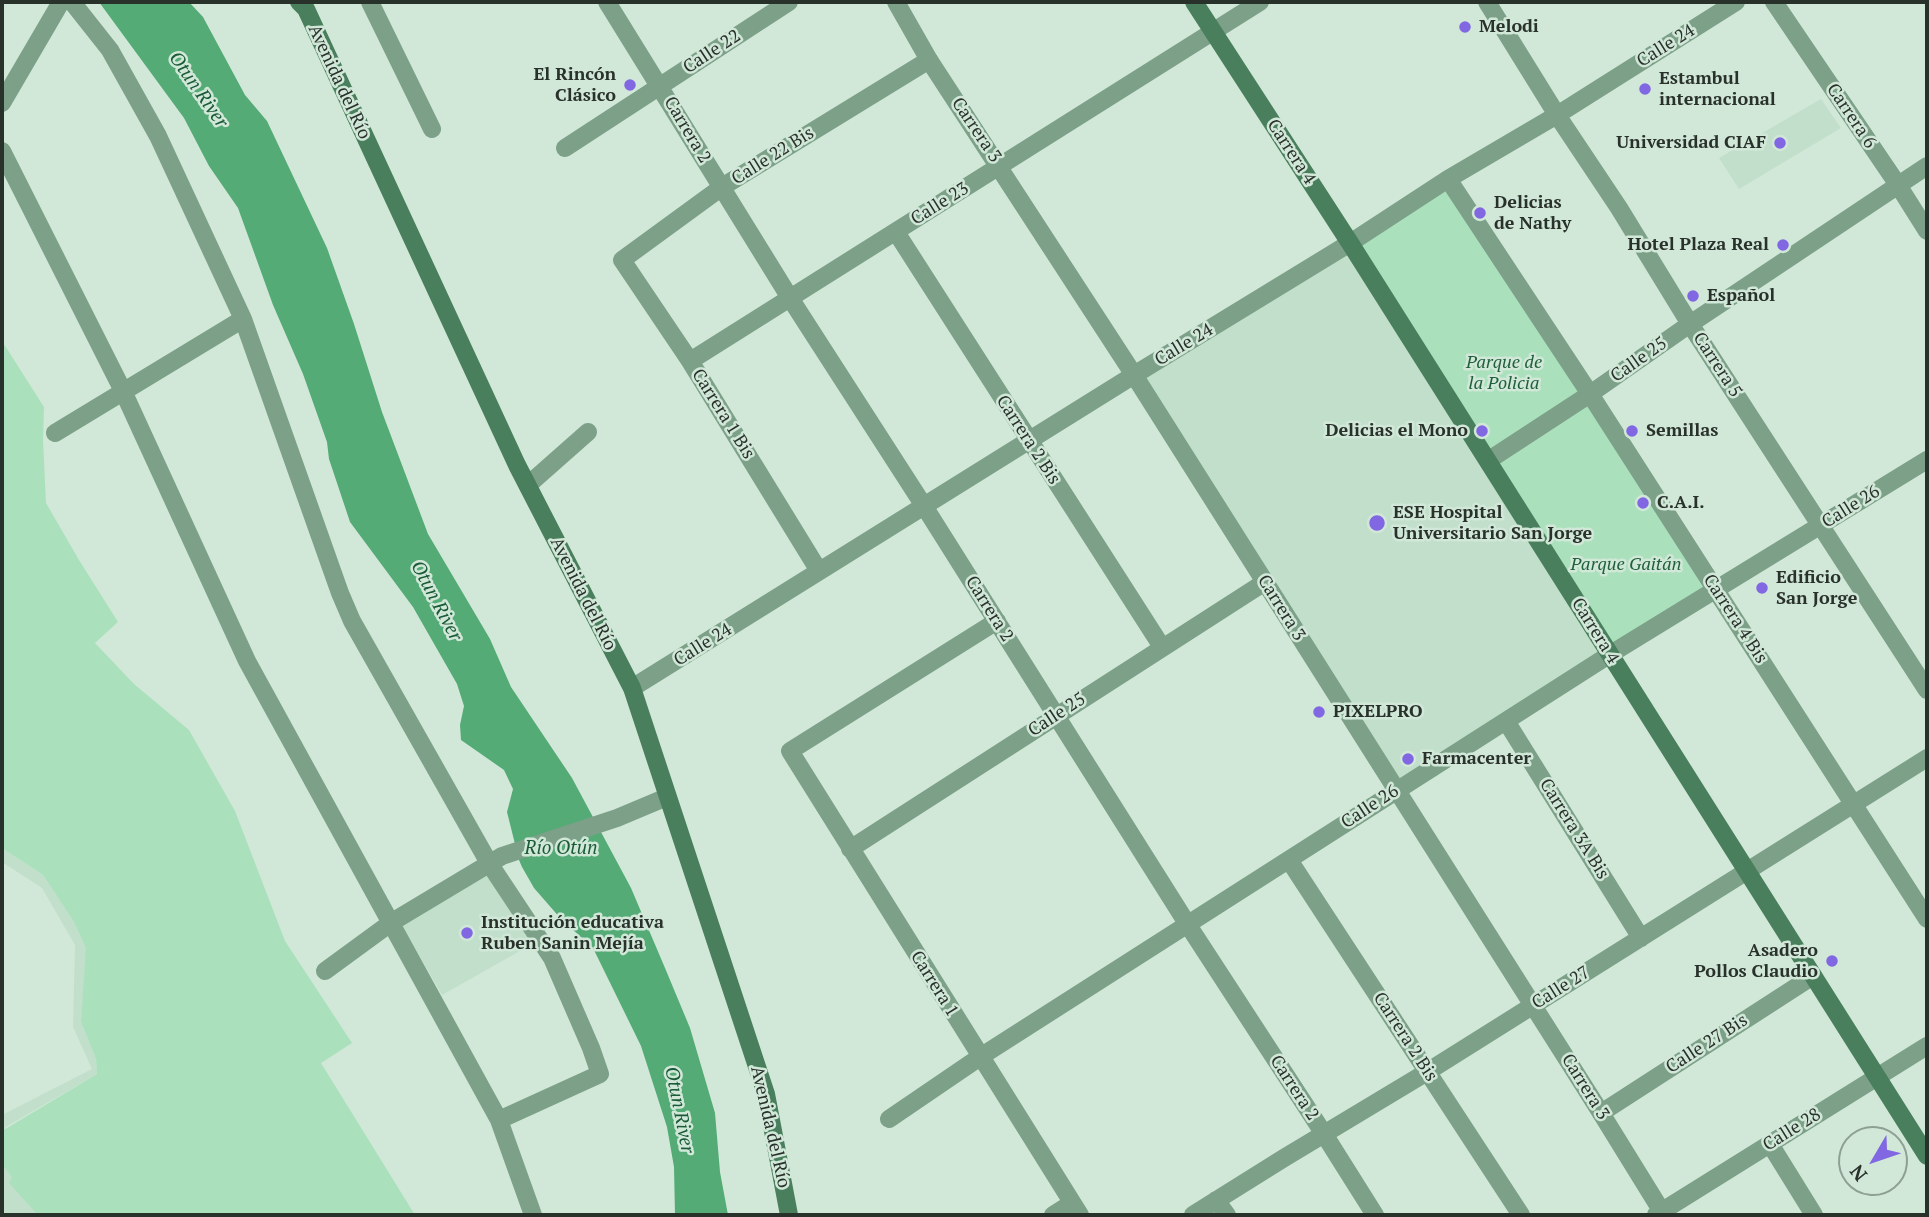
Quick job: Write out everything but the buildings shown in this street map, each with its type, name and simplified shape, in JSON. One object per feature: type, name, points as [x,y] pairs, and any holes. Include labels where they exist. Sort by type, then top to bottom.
[{"type":"main road","name":"Carrera 4","points":[[1194,2],[1489,460],[1927,1156]]},
{"type":"main road","name":"Avenida del Río","points":[[302,4],[528,485],[632,688],[766,1094],[789,1215]]},
{"type":"street","points":[[2,103],[61,2]]},
{"type":"street","points":[[72,2],[110,50],[159,136],[243,318],[352,621],[552,958],[591,1048],[600,1074],[499,1120]]},
{"type":"street","points":[[370,2],[432,129]]},
{"type":"street","name":"Carrera 2","points":[[607,2],[790,298],[1375,1215]]},
{"type":"street","name":"Calle 22","points":[[565,148],[789,2]]},
{"type":"street","name":"Carrera 3","points":[[896,2],[929,60],[1134,375],[1601,1113],[1661,1214]]},
{"type":"street","name":"Calle 23","points":[[690,361],[1260,2]]},
{"type":"street","name":"Carrera 5","points":[[1487,2],[1690,324],[1927,690]]},
{"type":"street","name":"Calle 24","points":[[632,688],[1736,2]]},
{"type":"street","name":"Carrera 6","points":[[1774,2],[1927,231]]},
{"type":"street","name":"Calle 22 Bis","points":[[622,260],[722,187],[929,60]]},
{"type":"street","points":[[2,151],[123,391],[247,661],[499,1120],[533,1215]]},
{"type":"street","name":"Calle 25","points":[[1489,460],[1927,166]]},
{"type":"street","name":"Carrera 4 Bis","points":[[1448,179],[1590,394],[1927,919]]},
{"type":"street","name":"Carrera 2 Bis","points":[[896,232],[1162,647]]},
{"type":"street","name":"Carrera 1 Bis","points":[[622,260],[690,361],[819,572]]},
{"type":"street","points":[[55,433],[243,318]]},
{"type":"street","points":[[528,485],[588,432]]},
{"type":"street","name":"Calle 26","points":[[889,1119],[980,1057],[1609,654],[1927,460]]},
{"type":"street","name":"Calle 25","points":[[850,849],[1265,582]]},
{"type":"street","name":"Carrera 1","points":[[997,621],[790,751],[1076,1209]]},
{"type":"street","name":"Carrera 3A Bis","points":[[1506,721],[1641,938]]},
{"type":"street","name":"Calle 27","points":[[1193,1215],[1427,1072],[1927,758]]},
{"type":"street","points":[[325,971],[392,922],[496,860],[617,818],[667,797]]},
{"type":"street","name":"Carrera 2 Bis","points":[[1289,860],[1521,1215]]},
{"type":"street","name":"Calle 27 Bis","points":[[1601,1113],[1813,976]]},
{"type":"street","name":"Calle 28","points":[[1661,1214],[1927,1046]]},
{"type":"street","points":[[1770,1144],[1814,1215]]},
{"type":"street","points":[[1216,1200],[1227,1215]]},
{"type":"street","points":[[1053,1215],[1076,1209]]},
{"type":"shaded area","name":"Universidad CIAF","points":[[1821,99],[1841,128],[1739,189],[1719,158]]},
{"type":"shaded area","name":"ESE Hospital Universitario San Jorge","points":[[1350,243],[1609,655],[1396,791],[1134,375]]},
{"type":"shaded area","points":[[2,848],[43,875],[74,922],[87,949],[81,1022],[96,1059],[97,1074],[4,1128],[155,1215],[2,1215],[2,1115],[92,1069],[73,1027],[75,945],[42,888],[2,862]]},
{"type":"shaded area","name":"Institución educativa Ruben Sanin Mejía","points":[[492,870],[534,943],[442,995],[400,922]]},
{"type":"green space","points":[[1448,179],[1715,589],[1609,655],[1350,243]]},
{"type":"green space","points":[[2,341],[44,407],[46,503],[118,622],[95,643],[134,684],[189,730],[235,811],[285,941],[352,1043],[321,1063],[415,1215],[38,1215],[9,1183],[12,1177],[2,1164],[2,1131],[97,1074],[96,1059],[81,1022],[86,948],[74,922],[43,875],[2,848]]},
{"type":"water","name":"Río Otún","points":[[99,2],[189,2],[203,17],[245,95],[267,121],[327,248],[382,412],[428,534],[490,639],[511,687],[572,778],[631,888],[665,968],[690,1028],[715,1113],[720,1172],[728,1215],[675,1215],[674,1167],[667,1127],[641,1046],[593,948],[561,919],[534,888],[522,867],[507,812],[513,789],[504,770],[461,740],[460,725],[464,706],[457,684],[413,607],[350,522],[329,459],[327,442],[303,374],[273,305],[238,208],[209,166],[184,118]]},
{"type":"place","name":"Melodi","points":[[1465,27]]},
{"type":"place","name":"El Rincón Clásico","points":[[630,85]]},
{"type":"place","name":"Estambul internacional","points":[[1645,89]]},
{"type":"place","name":"Universidad CIAF","points":[[1780,143]]},
{"type":"place","name":"Delicias de Nathy","points":[[1480,213]]},
{"type":"place","name":"Hotel Plaza Real","points":[[1783,245]]},
{"type":"place","name":"Español","points":[[1693,296]]},
{"type":"place","name":"Delicias el Mono","points":[[1482,431]]},
{"type":"place","name":"Semillas","points":[[1632,431]]},
{"type":"place","name":"C.A.I.","points":[[1643,503]]},
{"type":"place","name":"ESE Hospital Universitario San Jorge","points":[[1377,523]]},
{"type":"place","name":"Edificio San Jorge","points":[[1762,588]]},
{"type":"place","name":"PIXELPRO","points":[[1319,712]]},
{"type":"place","name":"Farmacenter","points":[[1408,759]]},
{"type":"place","name":"Institución educativa Ruben Sanin Mejía","points":[[467,933]]},
{"type":"place","name":"Asadero Pollos Claudio","points":[[1832,961]]},
{"type":"water label","name":"Otun River","points":[[198,90]]},
{"type":"water label","name":"Otun River","points":[[436,601]]},
{"type":"water label","name":"Otun River","points":[[679,1110]]},
{"type":"park label","name":"Parque de la Policia","points":[[1504,373]]},
{"type":"park label","name":"Parque Gaitán","points":[[1626,565]]}]
